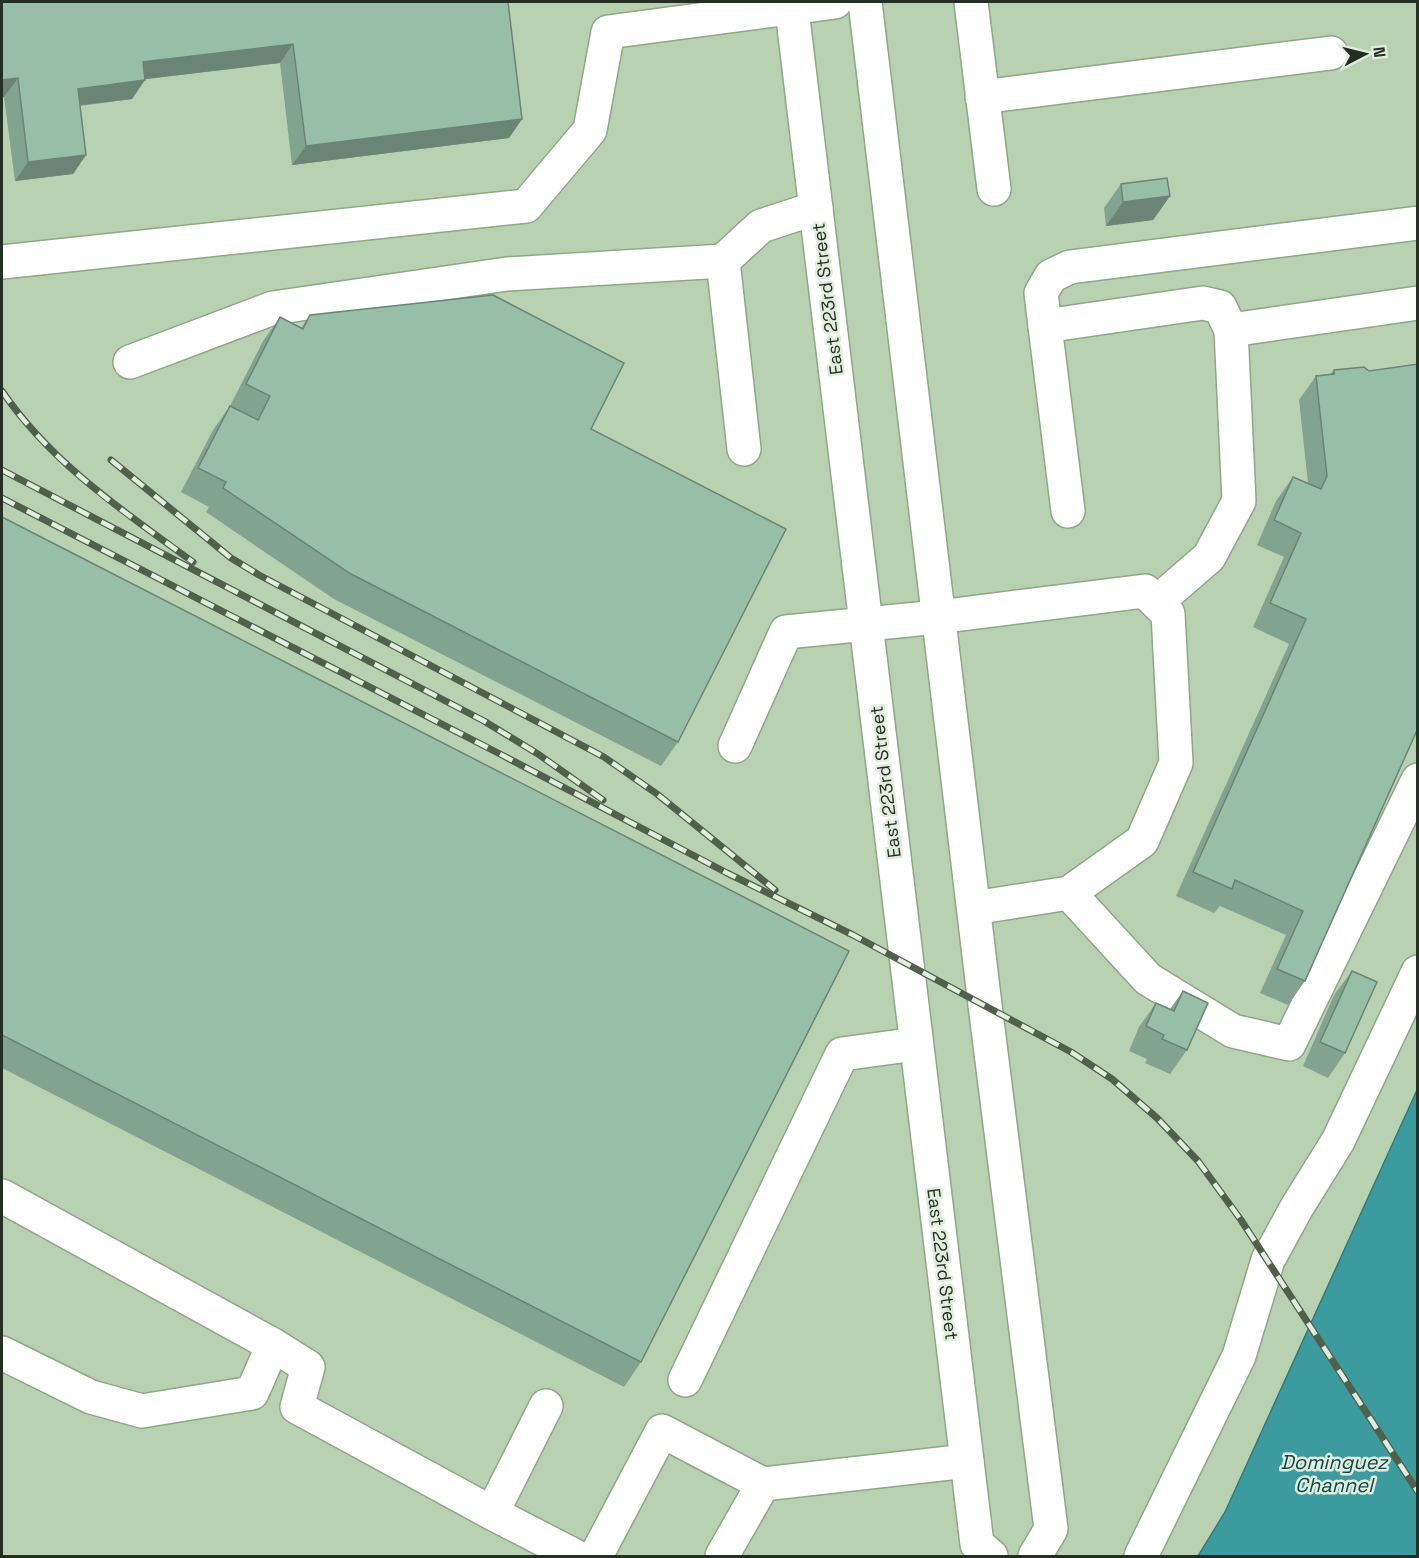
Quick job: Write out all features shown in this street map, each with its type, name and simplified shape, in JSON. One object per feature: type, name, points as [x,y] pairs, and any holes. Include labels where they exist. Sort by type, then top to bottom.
[{"type":"main road","points":[[2,262],[526,206],[590,130],[608,32],[792,4],[835,2]]},
{"type":"main road","points":[[865,2],[938,617],[1052,1529],[1035,1557]]},
{"type":"main road","points":[[971,2],[994,189]]},
{"type":"main road","name":"East 223rd Street","points":[[792,4],[977,1544],[991,1557]]},
{"type":"main road","points":[[982,97],[1331,53]]},
{"type":"main road","points":[[130,362],[273,308],[507,274],[723,261],[761,226],[816,208]]},
{"type":"main road","points":[[1068,511],[1041,293],[1051,276],[1070,267],[1418,224]]},
{"type":"main road","points":[[723,261],[744,449]]},
{"type":"main road","points":[[1045,326],[1203,303],[1220,307],[1231,330],[1239,501],[1209,557],[1156,602]]},
{"type":"main road","points":[[1231,330],[1418,303]]},
{"type":"main road","points":[[735,746],[786,632],[938,617],[1145,591],[1168,614],[1176,763],[1142,841],[1069,893],[974,908]]},
{"type":"main road","points":[[1069,893],[1148,979],[1233,1031],[1289,1044],[1418,780]]},
{"type":"main road","points":[[1141,1557],[1239,1356],[1268,1260],[1297,1207],[1338,1141],[1418,972]]},
{"type":"main road","points":[[685,1380],[842,1054],[916,1044]]},
{"type":"main road","points":[[2,1196],[273,1345],[308,1367],[297,1407],[574,1557]]},
{"type":"main road","points":[[2,1353],[91,1397],[142,1411],[252,1393],[273,1345]]},
{"type":"main road","points":[[492,1513],[546,1406]]},
{"type":"main road","points":[[596,1557],[662,1431],[764,1484],[967,1461]]},
{"type":"main road","points":[[722,1557],[764,1484]]},
{"type":"water","name":"Dominguez Channel","points":[[1417,1090],[1417,1556],[1198,1556],[1225,1512]]},
{"type":"building","points":[[2,2],[508,2],[522,119],[306,146],[293,44],[143,62],[145,80],[78,89],[86,155],[28,162],[18,78],[2,80]]},
{"type":"building","points":[[1167,178],[1170,196],[1123,202],[1121,184]]},
{"type":"building","points":[[493,295],[624,363],[591,429],[786,529],[678,742],[351,574],[223,488],[226,482],[198,468],[230,406],[258,420],[270,396],[246,384],[280,317],[303,329],[310,315]]},
{"type":"building","points":[[1418,364],[1418,728],[1305,981],[1277,969],[1303,911],[1235,880],[1232,889],[1193,872],[1306,619],[1270,603],[1301,533],[1274,520],[1293,477],[1321,489],[1327,476],[1316,376],[1334,374],[1334,370],[1364,367],[1369,371]]},
{"type":"building","points":[[2,517],[849,951],[641,1362],[2,1035]]},
{"type":"building","points":[[1352,971],[1377,982],[1345,1053],[1320,1042]]},
{"type":"building","points":[[1183,991],[1208,1003],[1187,1050],[1162,1039],[1164,1035],[1146,1026],[1156,1003],[1174,1011]]},
{"type":"railway","points":[[2,391],[21,417],[66,463],[115,504],[193,562]]},
{"type":"railway","points":[[111,460],[231,558],[259,575],[604,757],[657,794],[775,890]]},
{"type":"railway","points":[[2,470],[484,721],[538,754],[603,800]]},
{"type":"railway","points":[[2,498],[727,873],[853,935],[1071,1052],[1112,1079],[1157,1118],[1198,1161],[1241,1220],[1418,1492]]}]
